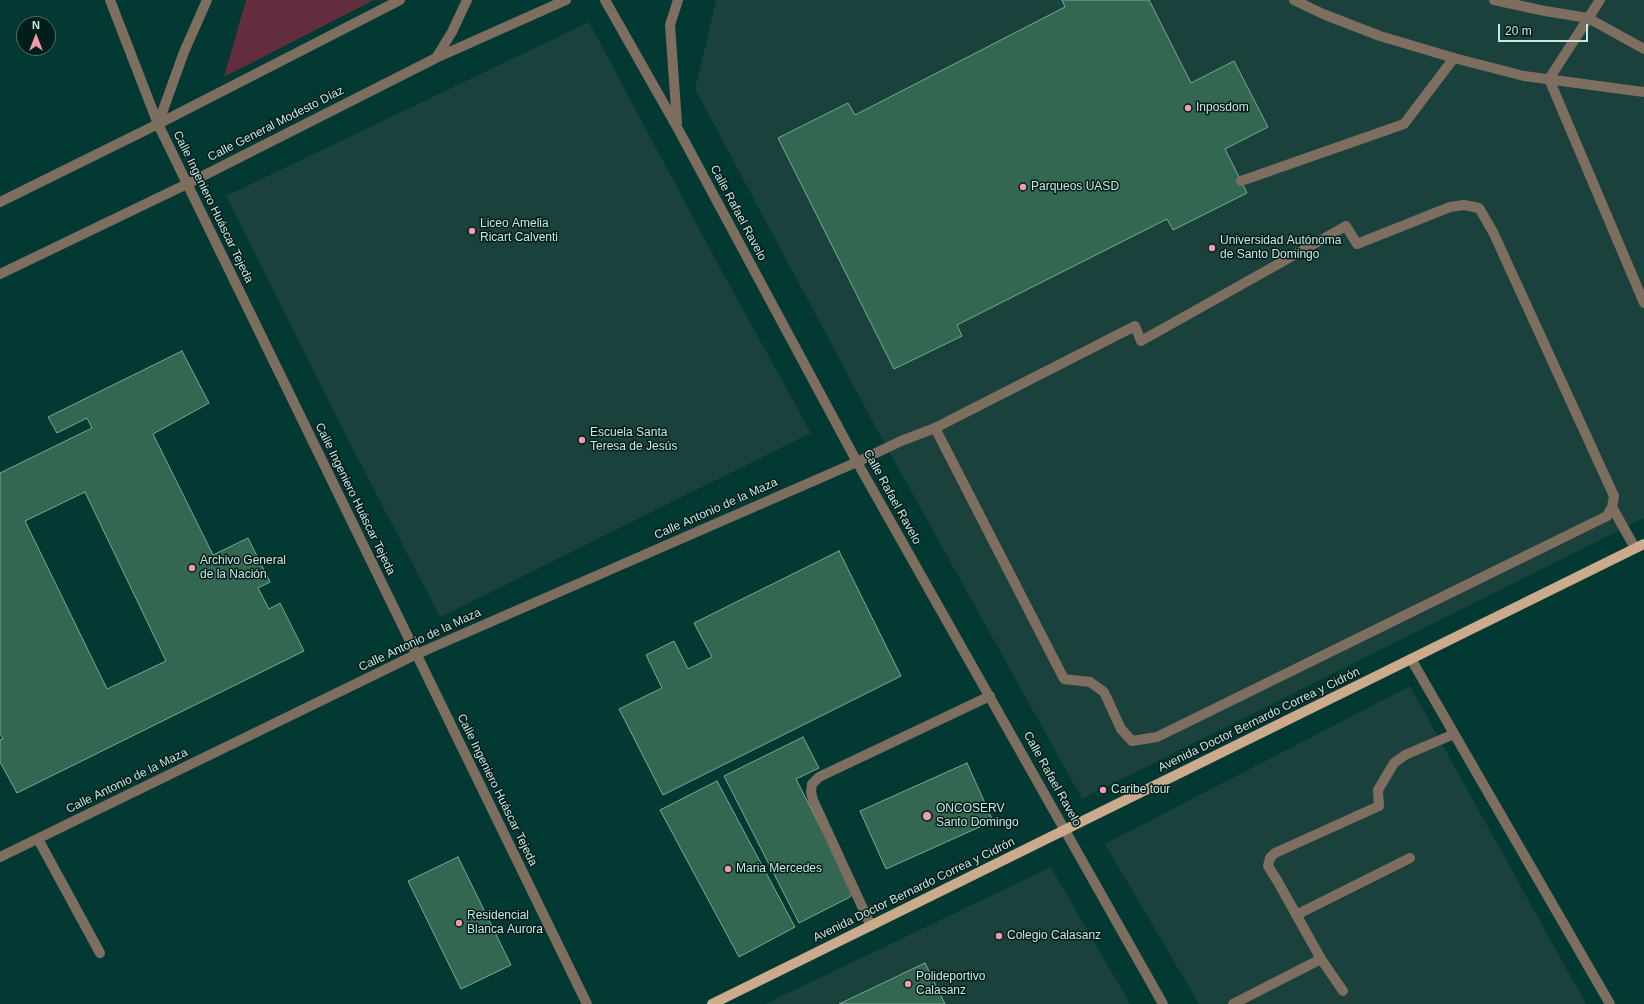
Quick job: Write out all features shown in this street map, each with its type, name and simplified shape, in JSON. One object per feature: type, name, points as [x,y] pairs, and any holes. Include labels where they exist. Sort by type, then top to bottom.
[{"type":"main road","name":"Avenida Doctor Bernardo Correa y Cidrón","points":[[712,1004],[1640,546]]},
{"type":"street","name":"Calle Ingeniero Huáscar Tejeda","points":[[110,0],[158,124],[587,1004]]},
{"type":"street","points":[[158,124],[184,52],[207,0]]},
{"type":"street","points":[[0,202],[158,124],[400,0]]},
{"type":"street","points":[[436,58],[452,32],[467,0]]},
{"type":"street","name":"Calle General Modesto Díaz","points":[[0,274],[187,184],[436,58],[566,0]]},
{"type":"street","name":"Calle Rafael Ravelo","points":[[605,0],[677,127],[857,462],[1163,1004]]},
{"type":"street","points":[[677,127],[670,25],[678,0]]},
{"type":"street","points":[[1294,0],[1323,14],[1380,36],[1454,58],[1524,76],[1644,92]]},
{"type":"street","points":[[1494,0],[1545,11],[1588,18],[1644,49]]},
{"type":"street","points":[[1549,79],[1600,0]]},
{"type":"street","points":[[1241,181],[1404,124],[1454,58]]},
{"type":"street","points":[[1549,79],[1644,303]]},
{"type":"street","name":"Calle Antonio de la Maza","points":[[0,857],[417,654],[857,462],[900,441],[935,428],[1135,326],[1141,340],[1346,226],[1357,244],[1450,207],[1464,205],[1479,208],[1493,232],[1614,496],[1612,507]]},
{"type":"street","points":[[935,428],[1064,679],[1090,682],[1104,692],[1121,729],[1132,741],[1157,736],[1171,730],[1607,516],[1612,507],[1640,546]]},
{"type":"street","points":[[1411,659],[1610,1004]]},
{"type":"street","points":[[871,926],[813,800],[811,792],[812,784],[819,777],[990,696]]},
{"type":"street","points":[[1343,991],[1321,959],[1268,866],[1275,852],[1379,806],[1378,790],[1394,763],[1405,755],[1454,734]]},
{"type":"street","points":[[38,839],[100,953]]},
{"type":"street","points":[[1296,915],[1410,858]]},
{"type":"street","points":[[1233,1004],[1321,959]]},
{"type":"shaded area","points":[[246,0],[374,0],[224,77]]},
{"type":"shaded area","name":"Universidad Autónoma de Santo Domingo","points":[[716,0],[1644,0],[1644,518],[1082,799],[880,435],[695,89]]},
{"type":"shaded area","points":[[589,22],[719,266],[811,433],[440,617],[352,447],[226,196]]},
{"type":"shaded area","points":[[1410,686],[1586,1004],[1199,1004],[1105,844]]},
{"type":"shaded area","name":"Colegio Calasanz","points":[[1051,867],[1130,1004],[765,1004]]},
{"type":"building","name":"Parqueos UASD","points":[[1062,0],[1149,0],[1191,83],[1234,61],[1268,127],[1225,149],[1247,193],[1173,230],[1167,219],[957,325],[962,336],[894,369],[778,138],[848,103],[855,115],[1065,7]]},
{"type":"building","name":"Archivo General de la Nación","points":[[182,351],[209,403],[153,434],[213,555],[248,538],[270,582],[258,588],[269,609],[280,603],[304,651],[17,793],[0,762],[0,740],[3,739],[0,733],[0,473],[92,428],[87,418],[57,433],[48,417]],"holes":[[[85,492],[166,661],[107,689],[25,521]]]},
{"type":"building","points":[[839,551],[901,676],[663,795],[619,709],[662,688],[646,655],[674,641],[688,669],[712,657],[694,623]]},
{"type":"building","points":[[803,737],[819,768],[796,779],[850,885],[852,892],[850,897],[799,923],[724,776]]},
{"type":"building","name":"ONCOSERV Santo Domingo","points":[[967,763],[993,821],[886,869],[860,811]]},
{"type":"building","name":"Maria Mercedes","points":[[717,781],[795,927],[739,957],[660,810]]},
{"type":"building","name":"Residencial Blanca Aurora","points":[[458,857],[511,965],[461,989],[408,881]]},
{"type":"building","name":"Polideportivo Calasanz","points":[[925,963],[945,1004],[839,1004]]},
{"type":"place","name":"Inposdom","points":[[1188,108]]},
{"type":"place","name":"Parqueos UASD","points":[[1023,187]]},
{"type":"place","name":"Liceo Amelia Ricart Calventi","points":[[472,231]]},
{"type":"place","name":"Universidad Autónoma de Santo Domingo","points":[[1212,248]]},
{"type":"place","name":"Escuela Santa Teresa de Jesús","points":[[582,440]]},
{"type":"place","name":"Archivo General de la Nación","points":[[192,568]]},
{"type":"place","name":"Caribe tour","points":[[1103,790]]},
{"type":"place","name":"ONCOSERV Santo Domingo","points":[[927,816]]},
{"type":"place","name":"Maria Mercedes","points":[[728,869]]},
{"type":"place","name":"Residencial Blanca Aurora","points":[[459,923]]},
{"type":"place","name":"Colegio Calasanz","points":[[999,936]]},
{"type":"place","name":"Polideportivo Calasanz","points":[[908,984]]}]
